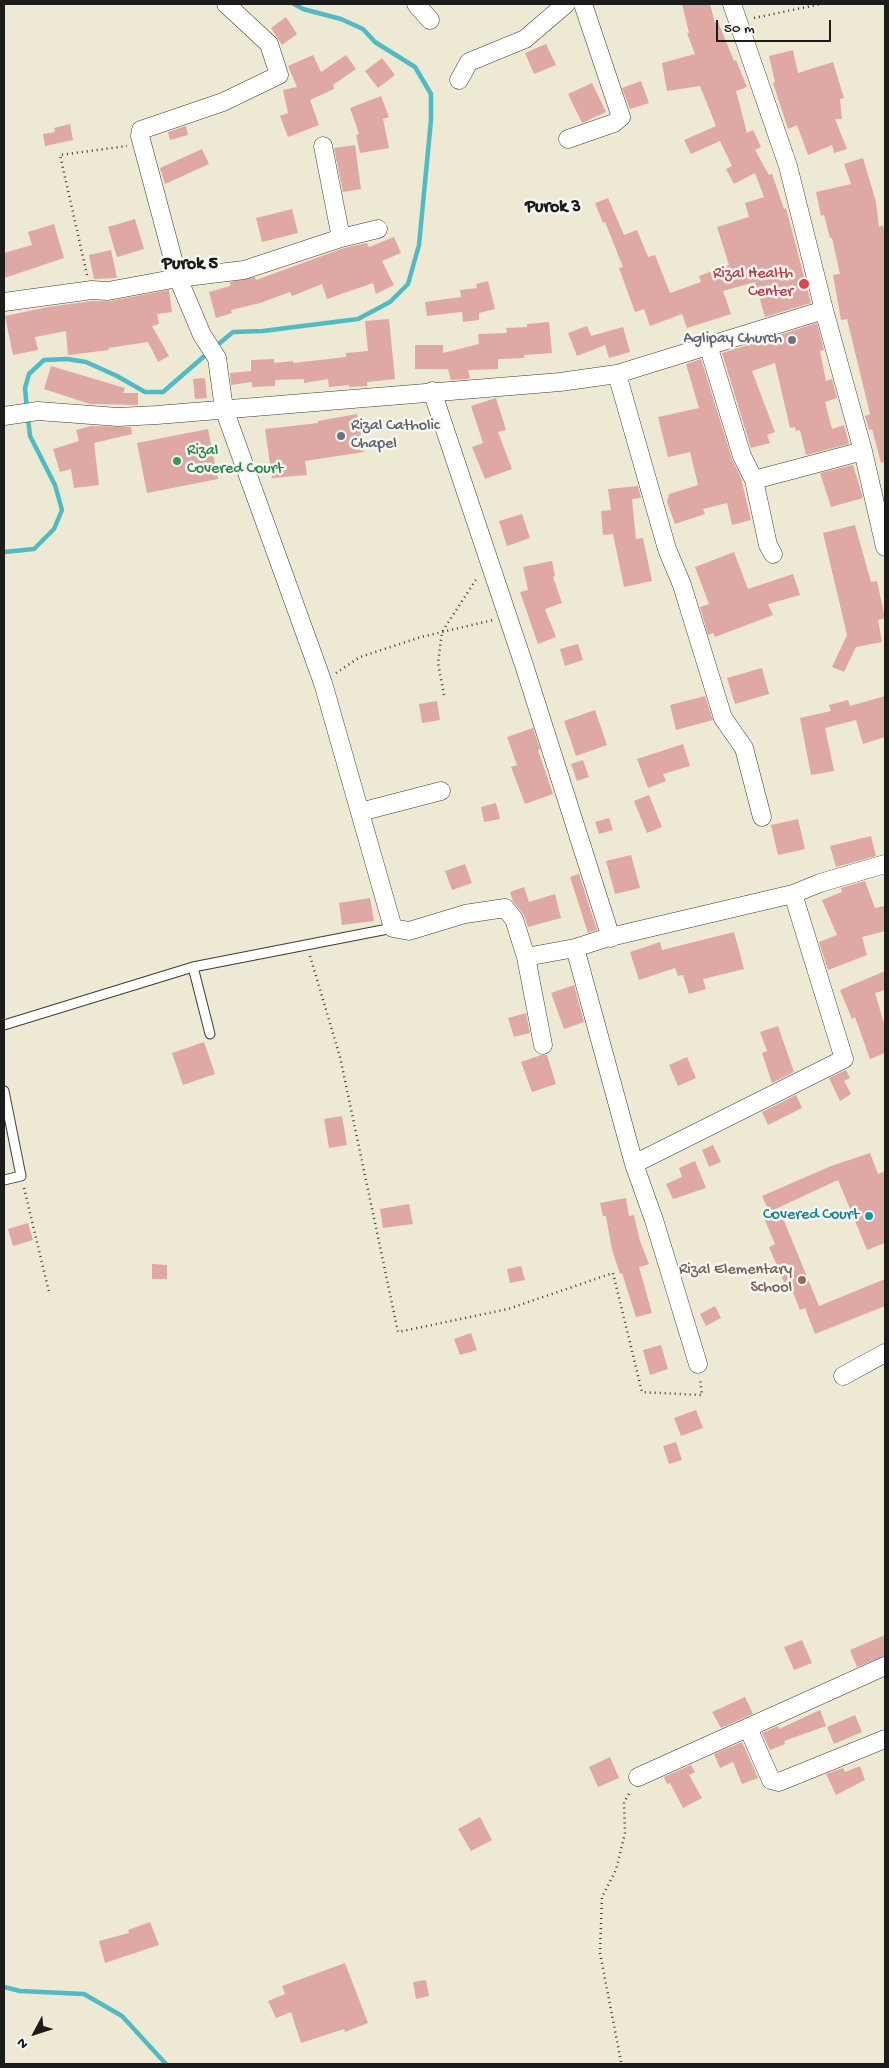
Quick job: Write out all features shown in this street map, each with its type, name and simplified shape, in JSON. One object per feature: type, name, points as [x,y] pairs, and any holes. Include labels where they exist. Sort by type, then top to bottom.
[{"type":"street","points":[[226,4],[268,44],[279,75],[223,102],[145,127],[141,130],[142,143],[178,278],[202,335],[217,358],[224,409],[323,683],[393,928],[409,931],[465,914],[505,908],[514,919],[526,957],[543,1045]]},
{"type":"street","points":[[416,4],[430,20]]},
{"type":"street","points":[[459,80],[469,62],[525,39],[566,4]]},
{"type":"street","points":[[568,139],[614,123],[622,117],[583,4]]},
{"type":"street","points":[[734,12],[788,166],[824,310],[863,451],[885,547]]},
{"type":"street","points":[[324,146],[341,238]]},
{"type":"street","points":[[4,302],[92,290],[108,290],[178,278],[244,270],[341,238],[378,229]]},
{"type":"street","points":[[9,415],[38,411],[118,416],[157,416],[432,391],[560,382],[617,374],[824,310]]},
{"type":"street","points":[[708,345],[742,456],[754,480],[768,545],[773,554]]},
{"type":"street","points":[[617,374],[667,549],[682,586],[723,718],[744,748],[762,817]]},
{"type":"street","points":[[432,391],[508,616],[611,938]]},
{"type":"street","points":[[754,480],[863,451]]},
{"type":"street","points":[[360,812],[441,791]]},
{"type":"street","points":[[526,957],[575,948],[793,894],[820,883],[885,864]]},
{"type":"street","points":[[634,1164],[844,1059],[793,894]]},
{"type":"street","points":[[575,948],[634,1164],[654,1220],[698,1364]]},
{"type":"street","points":[[842,1376],[885,1353]]},
{"type":"street","points":[[638,1777],[885,1666]]},
{"type":"street","points":[[748,1728],[771,1780],[779,1782],[885,1739]]},
{"type":"lane","points":[[4,1025],[193,967],[393,928]]},
{"type":"lane","points":[[193,967],[210,1034]]},
{"type":"lane","points":[[4,1091],[21,1176],[4,1180]]},
{"type":"path","points":[[734,12],[821,4]]},
{"type":"path","points":[[92,290],[60,155],[142,143]]},
{"type":"path","points":[[444,695],[438,663],[442,632],[488,560]]},
{"type":"path","points":[[323,683],[360,657],[442,632],[508,616]]},
{"type":"path","points":[[307,945],[340,1057],[398,1332],[508,1309],[613,1273],[642,1392],[702,1395],[698,1364]]},
{"type":"path","points":[[21,1176],[49,1292]]},
{"type":"path","points":[[621,2062],[600,1953],[602,1897],[616,1870],[623,1842],[625,1832],[624,1802],[638,1777]]},
{"type":"building","points":[[682,4],[710,4],[715,23],[718,22],[734,61],[736,60],[747,87],[736,91],[747,133],[753,130],[761,147],[755,150],[769,175],[772,174],[784,209],[786,208],[811,303],[765,317],[755,282],[723,291],[731,314],[687,328],[682,314],[650,326],[644,309],[635,312],[619,268],[623,267],[605,222],[603,223],[595,203],[608,198],[624,235],[637,230],[648,257],[655,255],[670,293],[701,282],[699,276],[729,265],[717,227],[749,217],[745,203],[764,197],[755,173],[734,184],[726,169],[732,166],[720,141],[691,154],[684,140],[716,126],[700,86],[667,91],[662,63],[695,54],[687,33],[689,33]]},
{"type":"building","points":[[286,17],[297,34],[282,45],[271,28]]},
{"type":"building","points":[[546,44],[556,65],[534,74],[525,53]]},
{"type":"building","points":[[793,50],[798,73],[833,62],[844,98],[840,99],[842,119],[835,119],[847,149],[834,153],[832,145],[808,155],[797,125],[788,129],[773,83],[775,82],[769,56]]},
{"type":"building","points":[[313,55],[321,72],[346,55],[356,69],[333,85],[334,89],[310,100],[319,125],[288,137],[280,116],[288,113],[283,90],[297,87],[288,66]]},
{"type":"building","points":[[382,58],[395,75],[378,88],[365,71]]},
{"type":"building","points":[[641,81],[649,103],[630,109],[622,88]]},
{"type":"building","points":[[592,83],[606,112],[582,123],[568,94]]},
{"type":"building","points":[[381,96],[389,117],[383,119],[389,148],[360,153],[356,135],[359,134],[350,108]]},
{"type":"building","points":[[70,124],[73,140],[45,146],[43,134],[55,132],[54,128]]},
{"type":"building","points":[[186,126],[188,135],[170,140],[168,132]]},
{"type":"building","points":[[355,145],[361,189],[343,192],[334,148]]},
{"type":"building","points":[[202,149],[209,164],[165,184],[160,168]]},
{"type":"building","points":[[863,158],[876,202],[879,227],[883,225],[885,235],[885,462],[881,463],[872,429],[869,430],[865,416],[870,414],[847,319],[841,320],[833,275],[840,274],[832,238],[830,238],[824,215],[821,216],[816,192],[851,184],[844,164]]},
{"type":"building","points":[[292,209],[298,233],[262,242],[256,218]]},
{"type":"building","points":[[135,219],[144,249],[117,257],[108,227]]},
{"type":"building","points":[[54,224],[64,258],[4,278],[4,253],[32,245],[28,232]]},
{"type":"building","points":[[394,237],[401,253],[382,261],[394,285],[376,294],[373,283],[327,299],[322,284],[292,296],[290,292],[260,303],[231,310],[232,313],[216,318],[209,292],[230,286],[230,282],[255,277],[256,280],[344,248],[367,243],[369,247]]},
{"type":"building","points":[[111,250],[117,278],[94,279],[89,255]]},
{"type":"building","points":[[488,281],[495,309],[479,313],[479,320],[463,322],[462,312],[427,316],[425,302],[461,297],[460,290],[477,288],[476,284]]},
{"type":"building","points":[[169,290],[172,312],[157,314],[159,324],[152,326],[169,356],[158,362],[148,342],[108,348],[109,350],[68,355],[66,331],[35,337],[38,350],[13,355],[5,316],[48,307],[92,301],[110,301]]},
{"type":"building","points":[[389,319],[395,379],[367,382],[367,386],[349,387],[349,385],[329,387],[328,379],[304,383],[304,379],[275,380],[275,386],[252,387],[252,382],[231,385],[230,373],[251,371],[251,360],[274,359],[274,363],[293,361],[293,363],[346,357],[346,353],[368,351],[365,321]]},
{"type":"building","points":[[549,322],[552,353],[524,355],[524,358],[498,359],[498,369],[468,370],[470,378],[467,379],[451,380],[448,369],[415,369],[415,345],[443,345],[443,353],[479,344],[478,334],[507,333],[506,328],[527,327],[527,324]]},
{"type":"building","points":[[817,323],[824,350],[820,351],[826,381],[832,379],[837,398],[825,402],[832,429],[844,425],[849,444],[806,455],[800,430],[796,431],[795,427],[790,428],[775,363],[752,371],[775,432],[767,435],[770,443],[751,448],[722,353]]},
{"type":"building","points":[[587,326],[591,336],[623,327],[630,352],[609,358],[605,345],[577,356],[568,333]]},
{"type":"building","points":[[701,359],[732,459],[741,478],[751,520],[732,525],[727,503],[703,509],[705,514],[675,524],[667,502],[669,494],[698,485],[690,452],[668,457],[658,417],[699,408],[686,364]]},
{"type":"building","points":[[51,366],[125,388],[123,393],[138,393],[138,405],[90,404],[44,389]]},
{"type":"building","points":[[205,378],[207,398],[195,399],[193,379]]},
{"type":"building","points":[[496,398],[506,430],[498,432],[512,469],[485,479],[472,447],[483,443],[471,406]]},
{"type":"building","points":[[357,414],[364,452],[305,461],[307,475],[272,478],[265,429],[318,423],[318,421]]},
{"type":"building","points":[[91,426],[131,427],[132,434],[94,443],[99,485],[74,488],[71,469],[60,472],[53,449],[79,441],[76,430]]},
{"type":"building","name":"Rizal Covered Court","points":[[208,429],[218,479],[147,493],[137,443]]},
{"type":"building","points":[[853,465],[863,498],[831,507],[820,473]]},
{"type":"building","points":[[638,486],[641,498],[632,499],[636,539],[643,538],[652,581],[624,587],[613,534],[603,535],[601,511],[611,510],[608,489]]},
{"type":"building","points":[[522,514],[530,538],[507,546],[499,521]]},
{"type":"building","points":[[855,525],[871,582],[877,581],[885,618],[878,620],[882,642],[856,647],[844,672],[832,667],[847,635],[823,533]]},
{"type":"building","points":[[734,552],[748,589],[793,574],[800,595],[768,604],[773,615],[715,637],[713,633],[708,635],[700,607],[709,604],[695,567]]},
{"type":"building","points":[[552,561],[555,576],[553,577],[562,603],[545,609],[556,637],[538,644],[520,592],[528,590],[523,567]]},
{"type":"building","points":[[578,644],[583,660],[565,666],[560,649]]},
{"type":"building","points":[[762,668],[769,694],[735,704],[727,678]]},
{"type":"building","points":[[705,696],[713,720],[676,730],[670,705]]},
{"type":"building","points":[[885,696],[885,737],[863,744],[856,720],[825,728],[834,771],[811,775],[800,718],[831,711],[829,705],[848,700],[850,706]]},
{"type":"building","points":[[437,701],[440,720],[422,723],[419,704]]},
{"type":"building","points":[[595,710],[607,745],[576,756],[564,721]]},
{"type":"building","points":[[533,728],[540,749],[538,750],[553,794],[525,804],[511,767],[517,765],[507,737]]},
{"type":"building","points":[[683,744],[690,766],[663,774],[666,781],[648,788],[637,759]]},
{"type":"building","points":[[583,760],[589,777],[577,781],[571,764]]},
{"type":"building","points":[[649,795],[662,827],[647,833],[634,801]]},
{"type":"building","points":[[496,803],[500,819],[484,822],[481,807]]},
{"type":"building","points":[[609,818],[613,830],[599,834],[595,822]]},
{"type":"building","points":[[798,819],[805,849],[778,855],[771,825]]},
{"type":"building","points":[[871,836],[876,856],[836,867],[830,846]]},
{"type":"building","points":[[631,855],[640,888],[615,894],[606,861]]},
{"type":"building","points":[[465,864],[472,883],[452,890],[445,871]]},
{"type":"building","points":[[579,874],[597,930],[588,933],[570,877]]},
{"type":"building","points":[[865,881],[875,908],[884,906],[885,931],[862,937],[867,955],[828,970],[819,942],[837,935],[822,900],[842,892],[841,888]]},
{"type":"building","points":[[524,887],[529,902],[555,894],[561,918],[528,927],[524,915],[513,901],[510,892]]},
{"type":"building","points":[[370,898],[374,921],[342,925],[339,903]]},
{"type":"building","points":[[734,932],[744,969],[703,979],[706,989],[689,994],[683,975],[678,976],[675,968],[639,980],[630,952],[660,942],[662,950]]},
{"type":"building","points":[[885,971],[885,990],[875,993],[885,1027],[885,1053],[870,1059],[855,1017],[852,1019],[840,990]]},
{"type":"building","points":[[574,985],[584,1022],[564,1029],[551,993]]},
{"type":"building","points":[[526,1013],[530,1033],[514,1037],[508,1018]]},
{"type":"building","points":[[778,1026],[794,1072],[772,1083],[762,1053],[767,1051],[760,1032]]},
{"type":"building","points":[[204,1042],[215,1074],[183,1085],[172,1053]]},
{"type":"building","points":[[541,1055],[547,1055],[556,1084],[532,1092],[521,1062]]},
{"type":"building","points":[[687,1057],[696,1078],[678,1086],[669,1065]]},
{"type":"building","points":[[846,1070],[850,1078],[844,1081],[851,1094],[840,1101],[829,1078]]},
{"type":"building","points":[[796,1095],[802,1108],[768,1125],[762,1112]]},
{"type":"building","points":[[342,1116],[347,1145],[329,1148],[324,1119]]},
{"type":"building","points":[[713,1145],[721,1162],[709,1167],[702,1150]]},
{"type":"building","points":[[870,1153],[878,1174],[885,1171],[885,1243],[867,1250],[838,1180],[769,1212],[762,1196],[831,1166]]},
{"type":"building","points":[[695,1161],[706,1188],[673,1199],[666,1184],[682,1177],[679,1168]]},
{"type":"building","points":[[626,1198],[629,1216],[634,1215],[640,1241],[649,1264],[639,1267],[652,1313],[636,1317],[622,1273],[620,1274],[612,1250],[606,1216],[603,1216],[600,1203]]},
{"type":"building","points":[[409,1204],[413,1224],[383,1228],[380,1209]]},
{"type":"building","points":[[780,1211],[819,1306],[885,1279],[885,1306],[815,1334],[805,1308],[800,1310],[790,1285],[786,1287],[769,1247],[775,1244],[764,1218]]},
{"type":"building","points":[[28,1223],[33,1240],[13,1246],[8,1229]]},
{"type":"building","points":[[152,1264],[167,1265],[167,1279],[152,1279]]},
{"type":"building","points":[[521,1266],[525,1280],[510,1283],[507,1269]]},
{"type":"building","points":[[715,1306],[721,1318],[706,1326],[700,1314]]},
{"type":"building","points":[[471,1333],[477,1350],[460,1355],[454,1339]]},
{"type":"building","points":[[661,1345],[668,1369],[650,1375],[643,1350]]},
{"type":"building","points":[[696,1410],[703,1428],[681,1436],[674,1418]]},
{"type":"building","points":[[676,1442],[682,1460],[669,1464],[663,1446]]},
{"type":"building","points":[[885,1635],[885,1656],[857,1667],[850,1650]]},
{"type":"building","points":[[802,1640],[812,1663],[794,1670],[784,1647]]},
{"type":"building","points":[[745,1697],[753,1714],[721,1728],[712,1712]]},
{"type":"building","points":[[820,1710],[826,1726],[784,1741],[785,1744],[770,1750],[762,1733],[778,1726],[779,1729]]},
{"type":"building","points":[[855,1715],[862,1732],[834,1744],[827,1727]]},
{"type":"building","points":[[742,1742],[758,1778],[742,1784],[733,1762],[720,1768],[714,1754]]},
{"type":"building","points":[[610,1757],[619,1778],[598,1787],[589,1767]]},
{"type":"building","points":[[691,1765],[695,1772],[689,1775],[702,1798],[683,1808],[670,1783],[667,1784],[664,1777]]},
{"type":"building","points":[[860,1766],[865,1780],[836,1795],[826,1774],[843,1768],[845,1772]]},
{"type":"building","points":[[480,1817],[492,1840],[471,1851],[458,1829]]},
{"type":"building","points":[[150,1922],[159,1945],[105,1963],[99,1941],[129,1933],[128,1930]]},
{"type":"building","points":[[345,1963],[368,2023],[345,2032],[344,2029],[301,2043],[291,2012],[276,2018],[268,2001],[285,1994],[282,1986]]},
{"type":"building","points":[[426,1980],[429,1996],[416,1999],[413,1982]]},
{"type":"waterway","points":[[215,347],[233,332],[263,331],[358,319],[390,302],[408,284],[419,245],[431,120],[431,94],[415,67],[375,42],[363,29],[341,19],[303,9],[294,4]]},
{"type":"waterway","points":[[27,410],[25,388],[29,374],[44,360],[67,359],[86,362],[117,376],[145,392],[163,392],[209,352]]},
{"type":"waterway","points":[[4,552],[34,549],[54,529],[62,510],[55,485],[30,436],[28,418]]},
{"type":"waterway","points":[[4,1987],[20,1991],[84,1994],[122,2016],[166,2064]]},
{"type":"place","name":"Rizal Health Center","points":[[804,284]]},
{"type":"place","name":"Aglipay Church","points":[[792,340]]},
{"type":"place","name":"Rizal Catholic Chapel","points":[[341,436]]},
{"type":"place","name":"Rizal Covered Court","points":[[177,461]]},
{"type":"place","name":"Covered Court","points":[[869,1216]]},
{"type":"place","name":"Rizal Elementary School","points":[[802,1280]]},
{"type":"district","name":"Purok 3","points":[[553,208]]},
{"type":"district","name":"Purok 5","points":[[190,265]]}]
